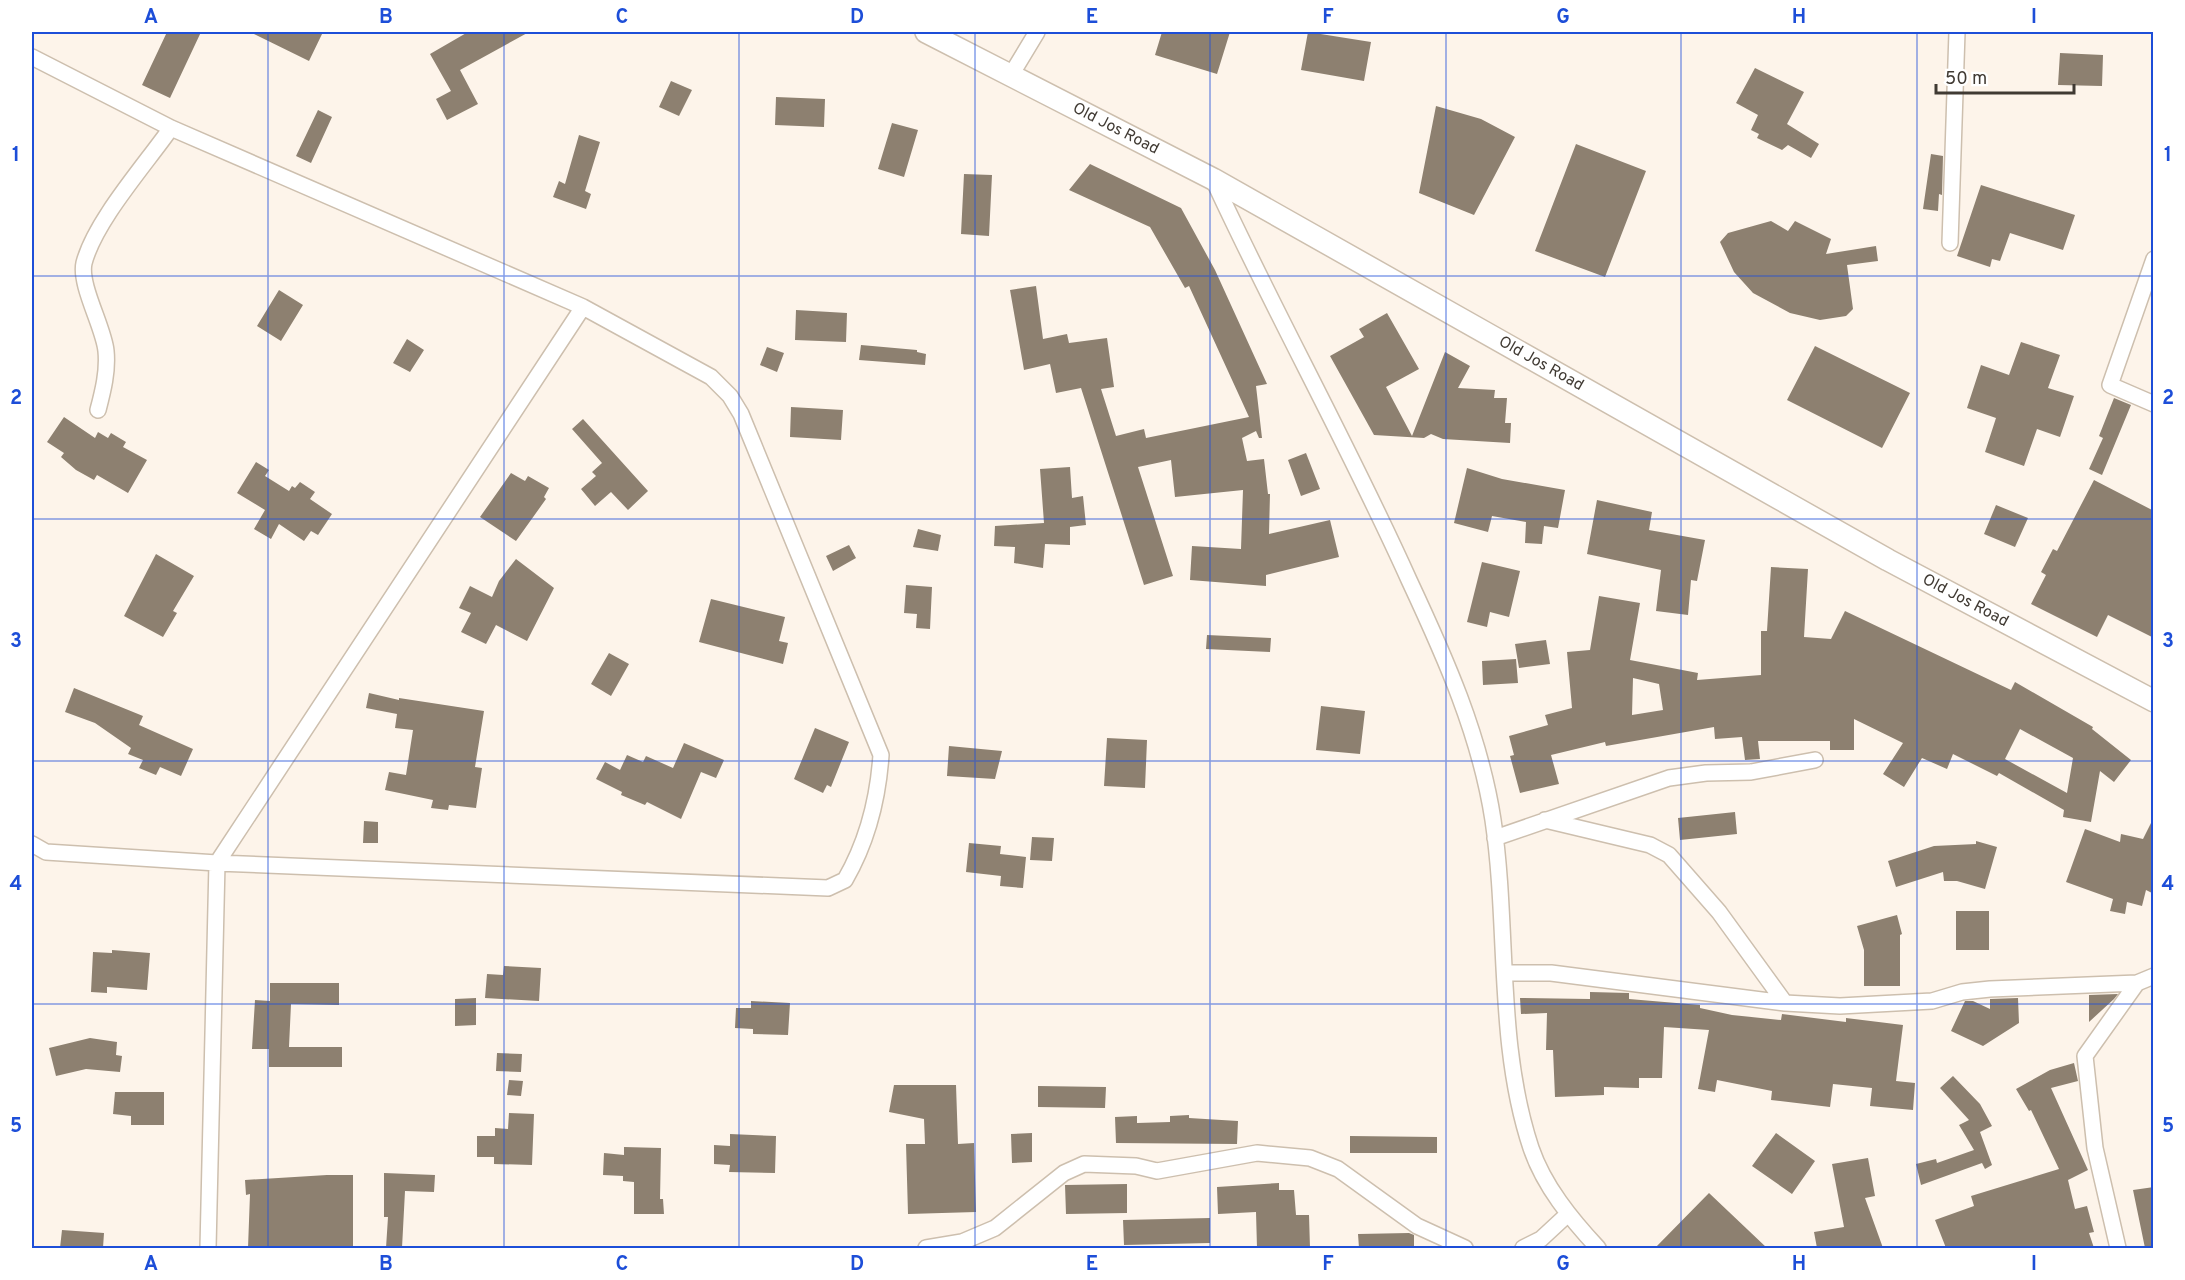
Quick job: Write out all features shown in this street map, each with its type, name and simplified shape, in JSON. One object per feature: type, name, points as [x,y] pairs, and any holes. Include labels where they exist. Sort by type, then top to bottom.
[{"type":"main road","name":"Old Jos Road","points":[[926,32],[1213,179],[1888,560],[2154,701]]},
{"type":"street","points":[[1011,75],[1037,32]]},
{"type":"street","points":[[1950,243],[1957,32]]},
{"type":"street","points":[[32,57],[171,128],[583,307],[711,377],[730,396],[741,414],[881,755],[875,806],[860,850],[846,880],[828,888],[797,889],[217,863],[46,852],[32,844]]},
{"type":"street","points":[[98,410],[104,386],[106,350],[90,298],[84,264],[96,233],[171,128]]},
{"type":"street","points":[[1213,179],[1262,286],[1382,521],[1449,668],[1475,741],[1486,782],[1495,838],[1516,1089],[1531,1148],[1542,1173],[1568,1214],[1598,1248]]},
{"type":"street","points":[[2154,259],[2110,386],[2154,404]]},
{"type":"street","points":[[208,1248],[217,863],[583,307]]},
{"type":"street","points":[[1495,838],[1669,778],[1706,773],[1751,772],[1815,760]]},
{"type":"street","points":[[1545,820],[1650,845],[1668,855],[1719,912],[1785,1003]]},
{"type":"street","points":[[1505,973],[1551,973],[1785,1003],[1875,1006],[1932,1001],[1962,992],[1990,989],[2137,983],[2154,976]]},
{"type":"street","points":[[2118,1248],[2095,1148],[2085,1056],[2137,983]]},
{"type":"street","points":[[927,1248],[962,1242],[995,1228],[1064,1173],[1084,1164],[1110,1164],[1157,1170],[1257,1153],[1310,1158],[1338,1169],[1417,1226],[1465,1248]]},
{"type":"street","points":[[1523,1248],[1541,1239],[1568,1214]]},
{"type":"building","points":[[167,32],[201,32],[170,98],[142,85]]},
{"type":"building","points":[[250,32],[323,32],[309,61]]},
{"type":"building","points":[[468,32],[529,32],[460,70],[478,104],[447,120],[436,99],[451,91],[430,54]]},
{"type":"building","points":[[1162,32],[1230,32],[1217,74],[1155,55]]},
{"type":"building","points":[[1308,32],[1371,42],[1364,81],[1301,70]]},
{"type":"building","points":[[2060,53],[2103,55],[2102,86],[2058,85]]},
{"type":"building","points":[[1755,68],[1804,92],[1787,124],[1819,144],[1811,158],[1788,145],[1782,150],[1757,138],[1759,134],[1751,130],[1758,115],[1736,103]]},
{"type":"building","points":[[671,81],[692,90],[679,116],[659,107]]},
{"type":"building","points":[[776,97],[825,99],[824,127],[775,125]]},
{"type":"building","points":[[1436,106],[1481,119],[1515,137],[1474,215],[1419,193]]},
{"type":"building","points":[[318,110],[332,117],[311,163],[296,156]]},
{"type":"building","points":[[892,123],[918,130],[904,177],[878,169]]},
{"type":"building","points":[[579,135],[600,142],[585,191],[591,194],[586,209],[553,197],[559,181],[565,184]]},
{"type":"building","points":[[1576,144],[1646,171],[1605,277],[1535,251]]},
{"type":"building","points":[[1931,154],[1943,156],[1942,195],[1939,194],[1938,211],[1923,209]]},
{"type":"building","points":[[1090,164],[1181,208],[1215,270],[1267,384],[1256,386],[1262,438],[1259,438],[1256,431],[1242,438],[1247,461],[1264,459],[1268,494],[1270,494],[1269,534],[1330,520],[1339,557],[1266,575],[1266,586],[1190,580],[1192,546],[1241,549],[1243,490],[1175,497],[1171,460],[1138,467],[1173,576],[1144,585],[1081,388],[1056,393],[1050,364],[1024,370],[1010,290],[1036,286],[1043,339],[1067,334],[1069,343],[1107,338],[1114,387],[1101,389],[1116,436],[1144,429],[1146,438],[1249,417],[1189,286],[1185,288],[1150,227],[1069,190]]},
{"type":"building","points":[[964,174],[992,175],[989,236],[961,234]]},
{"type":"building","points":[[1981,185],[2075,215],[2063,250],[2010,233],[2000,261],[1992,259],[1990,267],[1957,256]]},
{"type":"building","points":[[1771,221],[1788,231],[1795,221],[1831,239],[1826,254],[1876,246],[1878,261],[1847,265],[1853,309],[1846,316],[1820,320],[1790,313],[1753,293],[1734,272],[1720,242],[1728,233]]},
{"type":"building","points":[[279,290],[303,305],[281,341],[257,326]]},
{"type":"building","points":[[796,310],[847,313],[846,342],[795,340]]},
{"type":"building","points":[[1387,313],[1419,369],[1386,387],[1412,436],[1445,352],[1470,366],[1458,388],[1495,390],[1494,398],[1507,398],[1505,423],[1511,423],[1510,443],[1443,439],[1431,434],[1424,438],[1374,435],[1330,356],[1364,337],[1359,329]]},
{"type":"building","points":[[407,339],[424,350],[410,372],[393,363]]},
{"type":"building","points":[[2021,342],[2060,355],[2048,388],[2074,396],[2060,437],[2037,429],[2024,466],[1985,452],[1996,418],[1967,408],[1981,365],[2009,375]]},
{"type":"building","points":[[861,345],[917,350],[917,352],[926,354],[925,365],[859,360]]},
{"type":"building","points":[[1815,346],[1910,393],[1882,448],[1787,400]]},
{"type":"building","points":[[767,347],[784,353],[777,372],[760,365]]},
{"type":"building","points":[[2114,398],[2131,405],[2102,475],[2089,469],[2103,438],[2099,436]]},
{"type":"building","points":[[791,407],[843,410],[841,440],[790,437]]},
{"type":"building","points":[[64,417],[95,438],[98,432],[108,438],[111,433],[126,442],[123,447],[147,460],[128,493],[97,475],[94,480],[76,470],[61,457],[64,453],[47,442]]},
{"type":"building","points":[[583,419],[648,491],[628,510],[611,492],[595,506],[581,489],[596,476],[592,472],[602,463],[572,429]]},
{"type":"building","points":[[1306,453],[1320,489],[1301,496],[1288,460]]},
{"type":"building","points":[[256,462],[269,470],[265,476],[289,491],[292,486],[295,488],[300,482],[315,492],[310,499],[332,514],[318,535],[311,531],[304,541],[279,524],[271,539],[254,529],[265,510],[237,493]]},
{"type":"building","points":[[1070,467],[1072,498],[1083,496],[1086,525],[1070,527],[1070,545],[1045,544],[1043,568],[1014,563],[1015,547],[994,546],[995,526],[1044,523],[1040,469]]},
{"type":"building","points":[[1467,468],[1502,479],[1565,490],[1558,528],[1544,526],[1542,544],[1525,543],[1526,522],[1492,516],[1488,532],[1454,523]]},
{"type":"building","points":[[511,473],[525,481],[528,476],[549,488],[544,497],[546,499],[516,541],[480,517]]},
{"type":"building","points":[[2094,480],[2154,511],[2154,638],[2108,615],[2097,637],[2031,604],[2046,575],[2041,572],[2053,549],[2057,551]]},
{"type":"building","points":[[1597,500],[1652,512],[1649,530],[1705,540],[1697,581],[1691,580],[1688,615],[1656,611],[1661,570],[1587,554]]},
{"type":"building","points":[[1996,505],[2028,518],[2015,547],[1984,534]]},
{"type":"building","points":[[918,529],[941,535],[938,551],[913,547]]},
{"type":"building","points":[[849,545],[856,558],[833,571],[826,556]]},
{"type":"building","points":[[156,554],[194,576],[173,611],[177,613],[163,637],[124,616]]},
{"type":"building","points":[[516,559],[554,588],[527,641],[496,625],[486,644],[461,632],[471,613],[459,608],[470,586],[492,597],[499,581]]},
{"type":"building","points":[[1482,562],[1520,571],[1509,617],[1490,612],[1487,627],[1467,622]]},
{"type":"building","points":[[1771,567],[1808,569],[1804,637],[1831,639],[1845,611],[2011,690],[2015,682],[2093,727],[2092,729],[2131,760],[2114,782],[2100,771],[2091,822],[2063,817],[2064,810],[1999,773],[1997,776],[1953,754],[1947,769],[1922,758],[1904,787],[1883,774],[1903,743],[1854,719],[1854,750],[1830,750],[1830,741],[1758,741],[1760,759],[1745,760],[1742,737],[1715,739],[1714,727],[1606,746],[1605,742],[1551,755],[1559,784],[1520,793],[1510,756],[1514,755],[1509,736],[1548,725],[1545,715],[1572,708],[1567,652],[1590,650],[1599,596],[1640,603],[1630,660],[1698,673],[1697,680],[1761,675],[1761,631],[1767,631]],"holes":[[[1633,678],[1659,684],[1663,710],[1632,715]],[[2020,729],[2073,758],[2067,793],[2005,759]]]},
{"type":"building","points":[[906,585],[932,587],[930,629],[916,628],[917,614],[904,613]]},
{"type":"building","points":[[711,599],[785,617],[779,641],[788,643],[783,664],[699,642]]},
{"type":"building","points":[[1207,635],[1271,638],[1270,652],[1206,649]]},
{"type":"building","points":[[1546,640],[1550,664],[1519,668],[1515,644]]},
{"type":"building","points":[[609,653],[629,664],[611,696],[591,684]]},
{"type":"building","points":[[1516,659],[1518,683],[1483,685],[1482,661]]},
{"type":"building","points":[[74,688],[143,716],[139,725],[193,749],[181,776],[160,767],[156,775],[139,768],[143,760],[128,754],[131,748],[95,723],[65,712]]},
{"type":"building","points":[[369,693],[399,700],[399,698],[484,711],[475,767],[482,768],[476,808],[449,805],[448,810],[431,808],[433,800],[385,790],[389,772],[406,775],[413,730],[395,728],[397,714],[366,708]]},
{"type":"building","points":[[1321,706],[1365,711],[1360,754],[1316,750]]},
{"type":"building","points":[[815,728],[849,742],[831,787],[827,785],[823,793],[794,779]]},
{"type":"building","points":[[1107,738],[1147,740],[1145,788],[1104,786]]},
{"type":"building","points":[[684,743],[724,760],[716,778],[701,772],[681,819],[647,802],[645,805],[621,795],[622,792],[596,779],[605,762],[620,770],[627,755],[643,762],[646,756],[673,768]]},
{"type":"building","points":[[949,746],[1002,751],[995,779],[947,776]]},
{"type":"building","points":[[1735,812],[1737,834],[1680,840],[1678,818]]},
{"type":"building","points":[[2154,817],[2154,894],[2146,890],[2142,906],[2127,902],[2125,914],[2110,911],[2113,899],[2066,882],[2085,829],[2120,842],[2121,834],[2143,839]]},
{"type":"building","points":[[364,821],[378,822],[378,843],[363,843]]},
{"type":"building","points":[[1032,837],[1054,838],[1052,861],[1030,860]]},
{"type":"building","points":[[1976,841],[1997,847],[1985,889],[1957,881],[1944,881],[1943,872],[1896,887],[1888,861],[1934,846],[1976,844]]},
{"type":"building","points":[[969,843],[1001,846],[1000,854],[1026,857],[1023,888],[1000,886],[1001,876],[966,872]]},
{"type":"building","points":[[1956,911],[1989,911],[1989,950],[1956,950]]},
{"type":"building","points":[[1897,915],[1902,934],[1900,935],[1900,986],[1864,986],[1864,950],[1857,926]]},
{"type":"building","points":[[112,950],[150,953],[147,990],[107,987],[107,993],[91,992],[93,952],[112,953]]},
{"type":"building","points":[[504,966],[541,968],[539,1001],[485,998],[487,974],[503,975]]},
{"type":"building","points":[[270,983],[339,983],[339,1005],[291,1004],[289,1047],[342,1047],[342,1067],[269,1067],[269,1049],[252,1049],[255,1000],[270,1001]]},
{"type":"building","points":[[1590,992],[1629,993],[1629,999],[1700,1005],[1700,1008],[1732,1015],[1781,1020],[1782,1014],[1846,1022],[1846,1018],[1903,1025],[1896,1081],[1915,1083],[1913,1110],[1870,1106],[1872,1088],[1833,1084],[1830,1107],[1771,1100],[1772,1091],[1717,1080],[1715,1092],[1698,1089],[1709,1030],[1664,1027],[1662,1078],[1639,1078],[1639,1088],[1604,1087],[1604,1095],[1555,1097],[1553,1050],[1546,1050],[1547,1013],[1521,1014],[1520,998],[1590,999]]},
{"type":"building","points":[[2118,994],[2114,999],[2089,1022],[2089,995]]},
{"type":"building","points":[[476,998],[476,1025],[455,1026],[455,999]]},
{"type":"building","points":[[2018,998],[2019,1023],[1983,1046],[1951,1031],[1965,1001],[1973,1001],[1990,1009],[1990,999]]},
{"type":"building","points":[[751,1001],[790,1003],[788,1035],[753,1034],[753,1029],[735,1028],[736,1008],[751,1008]]},
{"type":"building","points":[[90,1038],[117,1042],[116,1055],[122,1056],[120,1072],[86,1069],[56,1076],[49,1048]]},
{"type":"building","points":[[497,1053],[522,1054],[521,1072],[496,1071]]},
{"type":"building","points":[[2074,1063],[2078,1081],[2051,1088],[2088,1170],[2068,1180],[2075,1209],[2087,1206],[2094,1232],[2089,1233],[2094,1248],[1946,1248],[1935,1220],[1974,1206],[1971,1196],[2059,1169],[2031,1110],[2029,1111],[2016,1089],[2050,1070]]},
{"type":"building","points":[[1953,1076],[1980,1104],[1992,1126],[1980,1132],[1992,1165],[1985,1169],[1982,1163],[1921,1185],[1916,1164],[1936,1159],[1937,1163],[1974,1150],[1959,1125],[1969,1120],[1940,1088]]},
{"type":"building","points":[[509,1080],[523,1081],[521,1096],[507,1095]]},
{"type":"building","points":[[894,1085],[956,1085],[958,1144],[974,1143],[976,1212],[908,1214],[906,1144],[925,1144],[924,1119],[889,1112]]},
{"type":"building","points":[[1038,1086],[1106,1087],[1105,1108],[1038,1107]]},
{"type":"building","points":[[115,1092],[164,1092],[164,1125],[131,1125],[131,1116],[113,1114]]},
{"type":"building","points":[[509,1113],[534,1114],[532,1165],[494,1164],[494,1157],[477,1157],[477,1136],[495,1136],[495,1128],[508,1129]]},
{"type":"building","points":[[1189,1115],[1189,1118],[1238,1121],[1237,1144],[1116,1143],[1115,1117],[1137,1116],[1137,1123],[1170,1122],[1170,1116]]},
{"type":"building","points":[[1032,1133],[1032,1162],[1012,1163],[1011,1134]]},
{"type":"building","points":[[1776,1133],[1815,1161],[1792,1194],[1752,1166]]},
{"type":"building","points":[[730,1134],[776,1136],[775,1173],[729,1172],[730,1165],[714,1164],[714,1145],[730,1146]]},
{"type":"building","points":[[1350,1136],[1437,1137],[1437,1153],[1350,1153]]},
{"type":"building","points":[[624,1147],[661,1148],[660,1199],[663,1199],[664,1214],[634,1214],[634,1182],[623,1181],[623,1176],[603,1175],[604,1153],[624,1155]]},
{"type":"building","points":[[1868,1158],[1875,1196],[1865,1198],[1883,1248],[1817,1248],[1814,1232],[1844,1227],[1832,1164]]},
{"type":"building","points":[[384,1173],[435,1175],[434,1192],[405,1191],[402,1248],[386,1248],[388,1217],[384,1217]]},
{"type":"building","points":[[353,1175],[353,1248],[248,1248],[250,1194],[246,1195],[245,1180]]},
{"type":"building","points":[[1279,1183],[1279,1190],[1294,1190],[1296,1215],[1309,1215],[1310,1248],[1257,1248],[1256,1212],[1218,1214],[1217,1187]]},
{"type":"building","points":[[1127,1184],[1127,1213],[1066,1214],[1065,1185]]},
{"type":"building","points":[[2154,1187],[2154,1248],[2145,1248],[2133,1190]]},
{"type":"building","points":[[1709,1193],[1767,1248],[1655,1248]]},
{"type":"building","points":[[1210,1218],[1210,1243],[1124,1245],[1123,1220]]},
{"type":"building","points":[[62,1230],[104,1233],[103,1248],[60,1248]]},
{"type":"building","points":[[1409,1233],[1414,1235],[1414,1248],[1359,1248],[1358,1234]]}]
